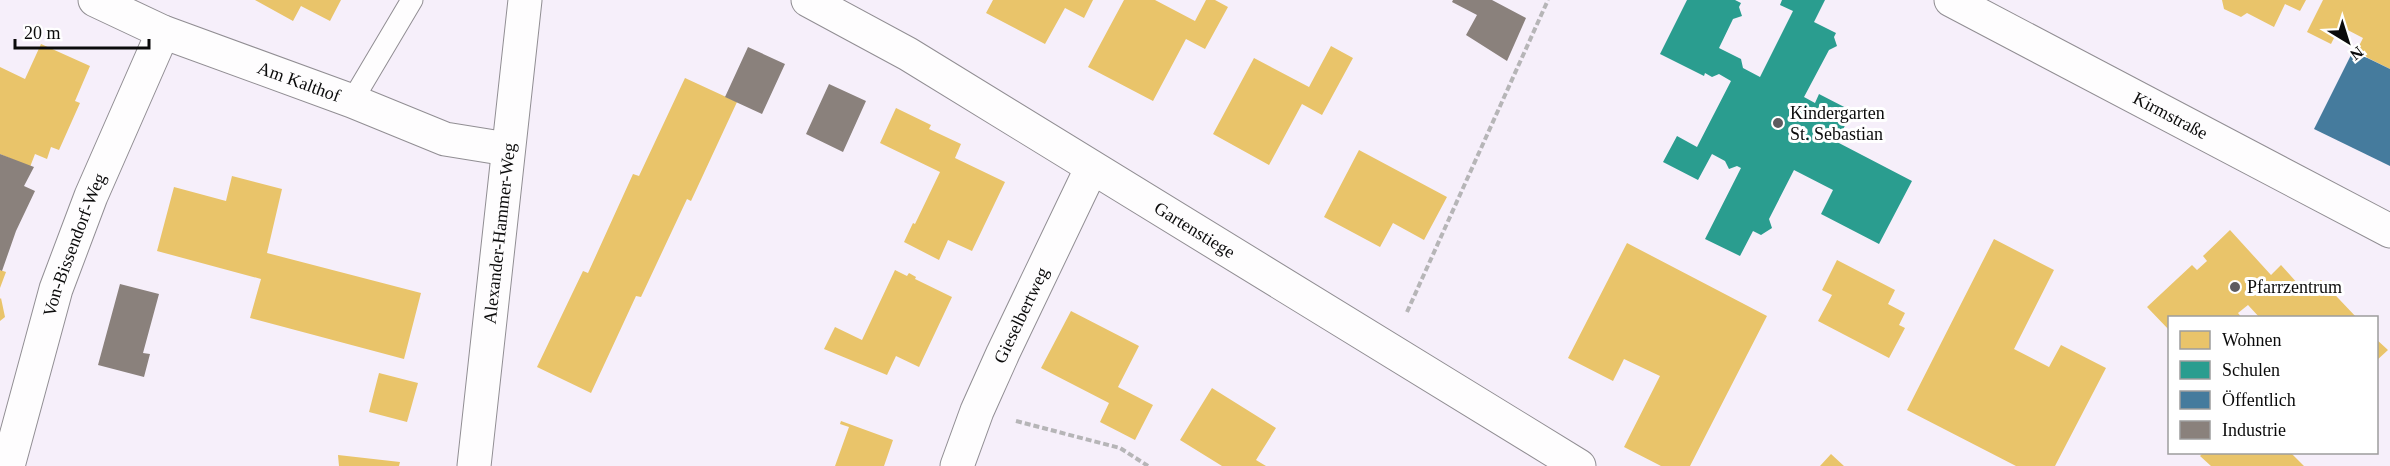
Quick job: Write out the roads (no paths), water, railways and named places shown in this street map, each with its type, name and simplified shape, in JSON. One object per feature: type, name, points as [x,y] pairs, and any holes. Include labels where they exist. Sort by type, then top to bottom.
[{"type":"street","name":"Am Kalthof","points":[[95,0],[163,32],[352,101],[445,139],[507,149]]},
{"type":"street","name":"Alexander-Hammer-Weg","points":[[474,466],[525,0]]},
{"type":"street","name":"Gartenstiege","points":[[807,0],[908,54],[1091,169],[1579,466]]},
{"type":"street","name":"Kirmstraße","points":[[1952,0],[2390,231]]},
{"type":"street","name":"Von-Bissendorf-Weg","points":[[8,466],[56,289],[91,196],[163,32]]},
{"type":"street","name":"Gieselbertweg","points":[[957,466],[977,411],[1061,227],[1091,169]]},
{"type":"lane","points":[[352,101],[412,0]]},
{"type":"place","name":"Kindergarten St. Sebastian","points":[[1778,123]]},
{"type":"place","name":"Pfarrzentrum","points":[[2235,287]]}]
